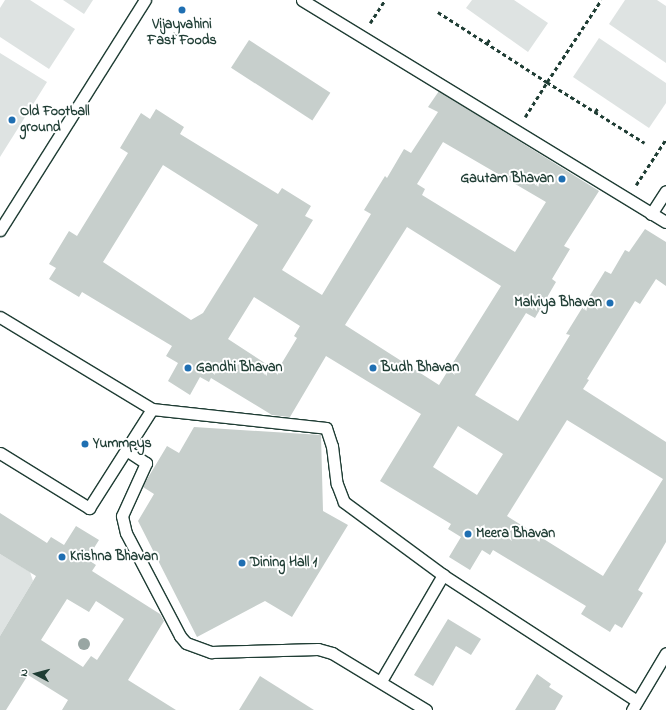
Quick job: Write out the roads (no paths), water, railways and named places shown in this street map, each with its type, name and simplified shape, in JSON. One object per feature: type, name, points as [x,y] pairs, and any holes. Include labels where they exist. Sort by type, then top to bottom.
[{"type":"lane","points":[[0,230],[145,0]]},
{"type":"lane","points":[[302,0],[666,222]]},
{"type":"lane","points":[[651,214],[666,190]]},
{"type":"lane","points":[[0,317],[152,409],[326,428],[332,446],[340,494],[344,502],[443,576],[635,706],[666,653]]},
{"type":"lane","points":[[0,453],[89,508],[152,409]]},
{"type":"lane","points":[[126,450],[146,463],[122,516],[126,533],[176,629],[186,643],[211,652],[318,649],[332,653],[381,681],[426,710]]},
{"type":"lane","points":[[381,681],[443,576]]},
{"type":"place","name":"Vijayvahini Fast Foods","points":[[182,10]]},
{"type":"place","name":"Old Football ground","points":[[12,120]]},
{"type":"place","name":"Gautam Bhavan","points":[[562,179]]},
{"type":"place","name":"Malviya Bhavan","points":[[610,303]]},
{"type":"place","name":"Gandhi Bhavan","points":[[188,368]]},
{"type":"place","name":"Budh Bhavan","points":[[373,368]]},
{"type":"place","name":"Yummpys","points":[[85,444]]},
{"type":"place","name":"Meera Bhavan","points":[[468,534]]},
{"type":"place","name":"Krishna Bhavan","points":[[62,557]]},
{"type":"place","name":"Dining Hall 1","points":[[242,563]]}]
